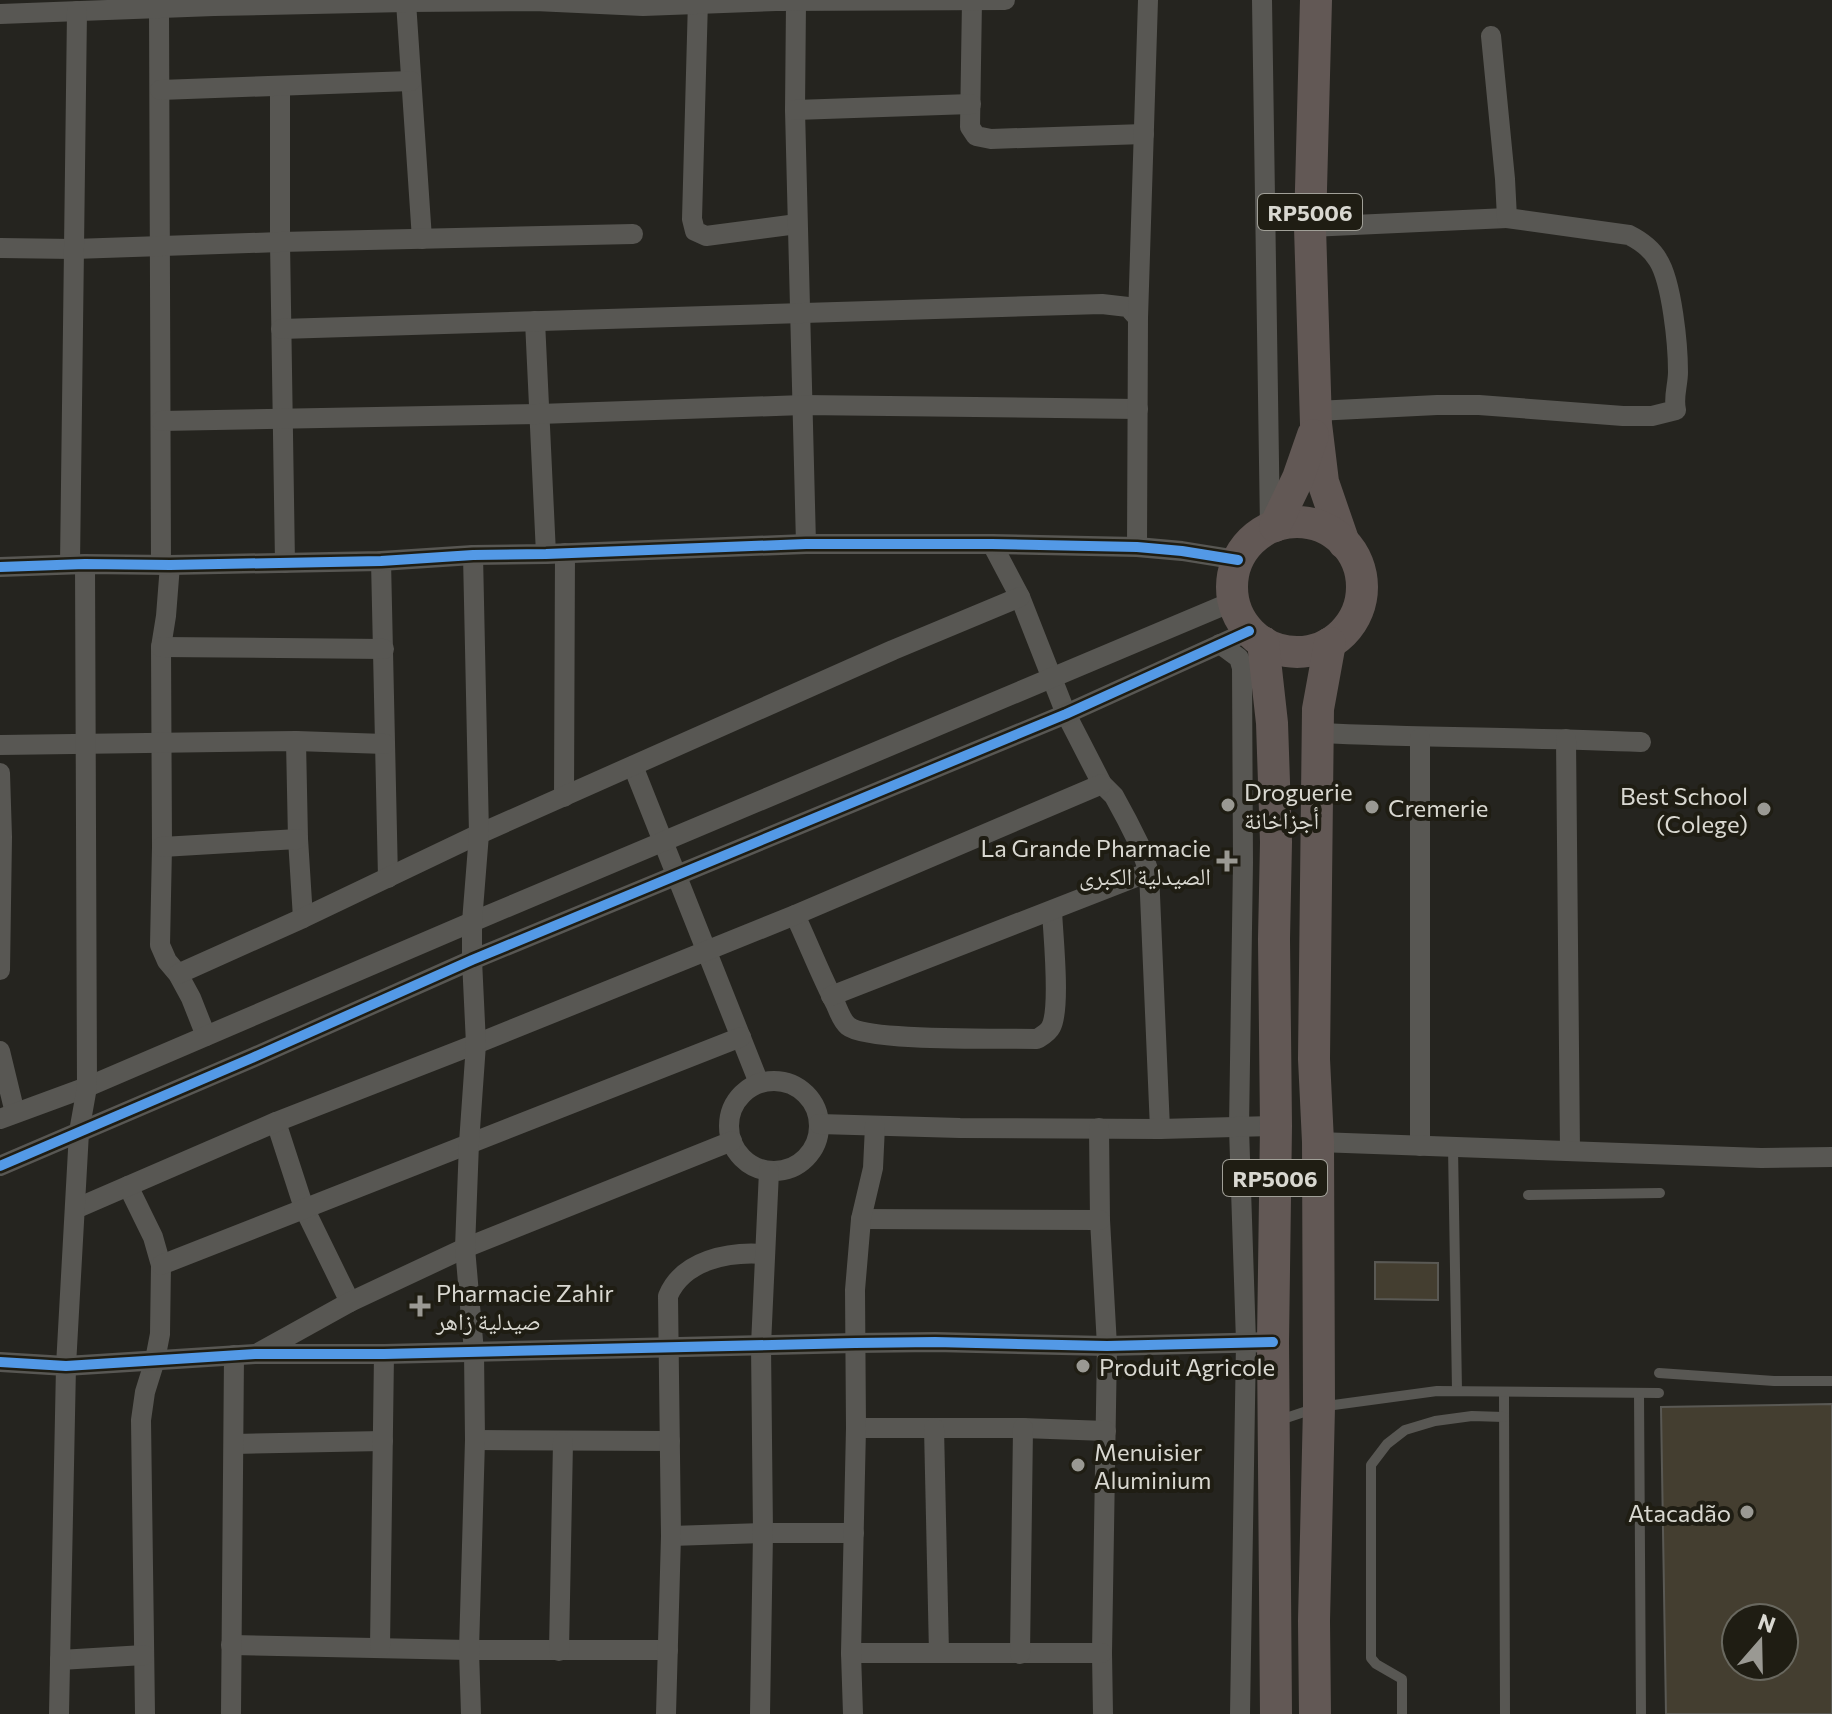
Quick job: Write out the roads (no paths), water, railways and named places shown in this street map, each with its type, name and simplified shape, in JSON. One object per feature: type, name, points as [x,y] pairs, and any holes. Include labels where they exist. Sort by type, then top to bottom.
[{"type":"main road","name":"RP5006","points":[[1315,1714],[1319,1407],[1318,1142],[1314,1059],[1318,733],[1320,695],[1330,643],[1351,622],[1361,594],[1357,564],[1344,543],[1323,482],[1316,418],[1310,227],[1316,0]]},
{"type":"main road","name":"RP5006","points":[[1238,560],[1253,540],[1273,527],[1305,461],[1316,418]]},
{"type":"main road","points":[[1273,527],[1292,523],[1309,524],[1326,529],[1344,543]]},
{"type":"main road","points":[[1234,601],[1232,583],[1238,560]]},
{"type":"main road","name":"RP5006","points":[[1234,601],[1239,617],[1256,636],[1273,738],[1276,1126],[1259,1342],[1274,1422],[1276,1714]]},
{"type":"main road","points":[[1256,636],[1279,649],[1292,652],[1330,643]]},
{"type":"street","points":[[972,0],[970,127],[976,136],[991,139],[1144,134]]},
{"type":"street","points":[[0,14],[406,2],[535,1],[643,6],[698,2],[1005,0]]},
{"type":"street","points":[[1137,547],[1138,318],[1148,0]]},
{"type":"street","points":[[1262,0],[1273,527]]},
{"type":"street","points":[[782,1],[795,110],[806,544]]},
{"type":"street","points":[[406,2],[422,239]]},
{"type":"street","points":[[698,2],[692,219],[695,231],[706,236],[797,224]]},
{"type":"street","points":[[159,8],[161,421],[166,565],[166,616],[161,647],[160,945],[191,998],[206,1036]]},
{"type":"street","points":[[59,1714],[66,1366],[79,1132],[87,1087],[74,249],[77,11]]},
{"type":"street","points":[[1491,36],[1507,218]]},
{"type":"street","points":[[160,90],[411,81]]},
{"type":"street","points":[[280,86],[285,563]]},
{"type":"street","points":[[795,110],[971,104]]},
{"type":"street","points":[[1310,227],[1507,218],[1629,235],[1644,243],[1659,261],[1670,295],[1678,373],[1676,410],[1652,416],[1437,405],[1316,418]]},
{"type":"street","points":[[0,248],[74,249],[633,234]]},
{"type":"street","points":[[281,329],[1102,304],[1128,307],[1138,318]]},
{"type":"street","points":[[535,321],[539,414],[555,554],[564,797]]},
{"type":"street","points":[[161,421],[539,414],[803,405],[1138,409]]},
{"type":"street","points":[[0,567],[381,561],[806,544],[1137,547],[1238,560]]},
{"type":"street","points":[[992,544],[1020,597],[1066,714],[1102,784],[1121,808],[1149,872],[1160,1129]]},
{"type":"street","points":[[471,1714],[469,1650],[475,1440],[474,1352],[465,1248],[476,1044],[472,922],[479,834],[473,555]]},
{"type":"street","points":[[381,561],[388,878]]},
{"type":"street","points":[[178,974],[479,834],[893,650],[1020,597]]},
{"type":"street","points":[[0,1051],[8,1116],[87,1087],[1234,601]]},
{"type":"street","points":[[0,1166],[472,960],[1066,714],[1220,644],[1256,636]]},
{"type":"street","points":[[1220,644],[1239,658],[1242,668],[1239,1128],[1259,1342],[1240,1714]]},
{"type":"street","points":[[161,647],[384,649]]},
{"type":"street","points":[[1318,733],[1641,742]]},
{"type":"street","points":[[1420,738],[1420,1146]]},
{"type":"street","points":[[1566,739],[1570,1151]]},
{"type":"street","points":[[0,745],[296,741],[385,744]]},
{"type":"street","points":[[296,741],[303,918]]},
{"type":"street","points":[[633,766],[759,1083]]},
{"type":"street","points":[[0,773],[0,970]]},
{"type":"street","points":[[75,1209],[276,1122],[795,915],[1102,784]]},
{"type":"street","points":[[162,847],[298,839]]},
{"type":"street","points":[[831,996],[1149,872]]},
{"type":"street","points":[[795,915],[845,1024],[860,1032],[887,1036],[1037,1039],[1050,1028],[1056,1003],[1052,911]]},
{"type":"street","points":[[161,1265],[741,1037]]},
{"type":"street","points":[[779,1081],[798,1087],[812,1102],[819,1124],[817,1140],[806,1157],[789,1168],[769,1171],[750,1164],[736,1150],[729,1131],[731,1111],[742,1094],[759,1083],[779,1081]]},
{"type":"street","points":[[276,1122],[304,1208],[350,1302]]},
{"type":"street","points":[[819,1124],[1160,1129],[1276,1126]]},
{"type":"street","points":[[853,1714],[855,1290],[861,1219],[873,1168],[875,1126]]},
{"type":"street","points":[[1099,1128],[1107,1346],[1103,1714]]},
{"type":"street","points":[[255,1354],[350,1302],[465,1248],[732,1141]]},
{"type":"street","points":[[1318,1142],[1761,1158],[1832,1157]]},
{"type":"street","points":[[760,1714],[763,1533],[761,1345],[769,1171]]},
{"type":"street","points":[[128,1186],[153,1237],[161,1265],[160,1334],[141,1420],[145,1714]]},
{"type":"street","points":[[861,1219],[1100,1220]]},
{"type":"street","points":[[666,1714],[671,1536],[668,1296],[682,1274],[721,1256],[743,1252],[765,1254]]},
{"type":"street","points":[[0,1362],[66,1366],[255,1354],[855,1343],[1107,1346],[1259,1342]]},
{"type":"street","points":[[380,1647],[384,1354]]},
{"type":"street","points":[[231,1714],[234,1355]]},
{"type":"street","points":[[856,1428],[1106,1431]]},
{"type":"street","points":[[934,1428],[939,1653]]},
{"type":"street","points":[[1020,1654],[1023,1428]]},
{"type":"street","points":[[475,1440],[670,1441]]},
{"type":"street","points":[[234,1444],[383,1441]]},
{"type":"street","points":[[559,1651],[563,1442]]},
{"type":"street","points":[[671,1536],[854,1533]]},
{"type":"street","points":[[231,1645],[668,1650]]},
{"type":"street","points":[[851,1653],[1102,1653]]},
{"type":"street","points":[[60,1660],[144,1655]]},
{"type":"lane","points":[[1453,1147],[1457,1391]]},
{"type":"lane","points":[[1528,1195],[1660,1193]]},
{"type":"lane","points":[[1659,1373],[1774,1381],[1832,1381]]},
{"type":"lane","points":[[1504,1392],[1505,1714]]},
{"type":"lane","points":[[1274,1422],[1319,1407],[1422,1393],[1659,1393]]},
{"type":"lane","points":[[1639,1393],[1641,1714]]},
{"type":"lane","points":[[1402,1714],[1402,1679],[1371,1658],[1371,1465],[1387,1444],[1405,1430],[1435,1421],[1472,1416],[1504,1417]]},
{"type":"place","name":"Droguerie أجزاخانة","points":[[1228,805]]},
{"type":"place","name":"Cremerie","points":[[1372,807]]},
{"type":"place","name":"Best School (Colege)","points":[[1764,809]]},
{"type":"place","name":"La Grande Pharmacie الصيدلية الكبرى","points":[[1227,861]]},
{"type":"place","name":"Pharmacie Zahir صيدلية زاهر","points":[[420,1306]]},
{"type":"place","name":"Produit Agricole","points":[[1083,1366]]},
{"type":"place","name":"Menuisier Aluminium","points":[[1078,1465]]},
{"type":"place","name":"Atacadão","points":[[1747,1512]]}]
